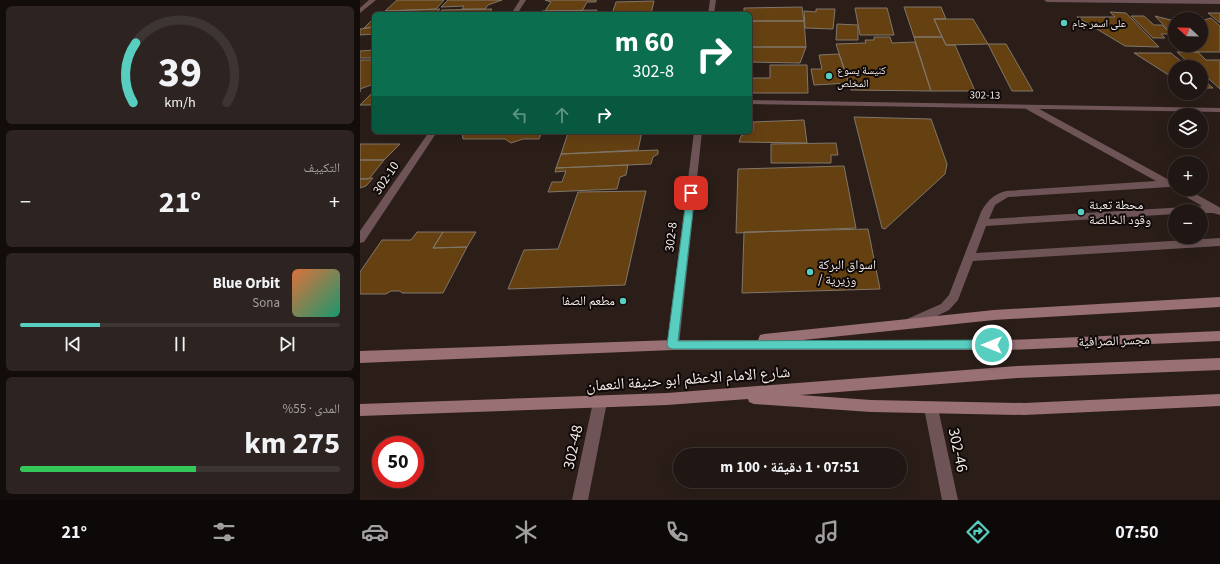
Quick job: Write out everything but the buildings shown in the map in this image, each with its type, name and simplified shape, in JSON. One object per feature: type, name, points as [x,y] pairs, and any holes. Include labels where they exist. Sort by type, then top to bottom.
[{"type":"main road","points":[[716,345],[994,315],[1220,302]]},
{"type":"main road","name":"مجسر الصرافية","points":[[1008,345],[1220,336]]},
{"type":"main road","name":"شارع الامام الاعظم ابو حنيفة النعمان","points":[[360,357],[673,345],[1008,345]]},
{"type":"main road","name":"مجسر الصرافية","points":[[1017,372],[1220,364]]},
{"type":"main road","name":"شارع الامام الاعظم ابو حنيفة النعمان","points":[[360,410],[600,402],[715,395],[1017,372]]},
{"type":"main road","points":[[715,395],[871,406],[1024,409],[1220,400]]},
{"type":"street","points":[[360,11],[373,0]]},
{"type":"street","points":[[515,12],[523,0]]},
{"type":"street","points":[[711,12],[713,0]]},
{"type":"street","points":[[1047,0],[1220,2]]},
{"type":"street","name":"302-13","points":[[752,102],[1220,110]]},
{"type":"street","points":[[1029,107],[1168,183]]},
{"type":"street","name":"302-10","points":[[360,239],[432,134]]},
{"type":"street","name":"302-8","points":[[673,345],[698,134]]},
{"type":"street","points":[[911,323],[945,307],[954,297],[990,203],[997,197],[1006,194],[1168,185]]},
{"type":"street","points":[[1192,196],[1218,210]]},
{"type":"street","points":[[1208,210],[1218,210]]},
{"type":"street","points":[[982,223],[1168,211]]},
{"type":"street","points":[[969,257],[1220,242]]},
{"type":"street","name":"302-48","points":[[580,500],[600,402]]},
{"type":"street","name":"302-46","points":[[932,408],[935,433],[950,500]]},
{"type":"place","name":"علی اسمر جام","points":[[1064,23]]},
{"type":"place","name":"كنيسة يسوع المخلص","points":[[829,76]]},
{"type":"place","name":"محطة تعبئة وقود الخالصة","points":[[1081,212]]},
{"type":"place","name":"اسواق البركة / وزيرية","points":[[810,272]]},
{"type":"place","name":"مطعم الصفا","points":[[623,301]]},
{"type":"route","points":[[691,193],[673,345],[992,345]]}]
